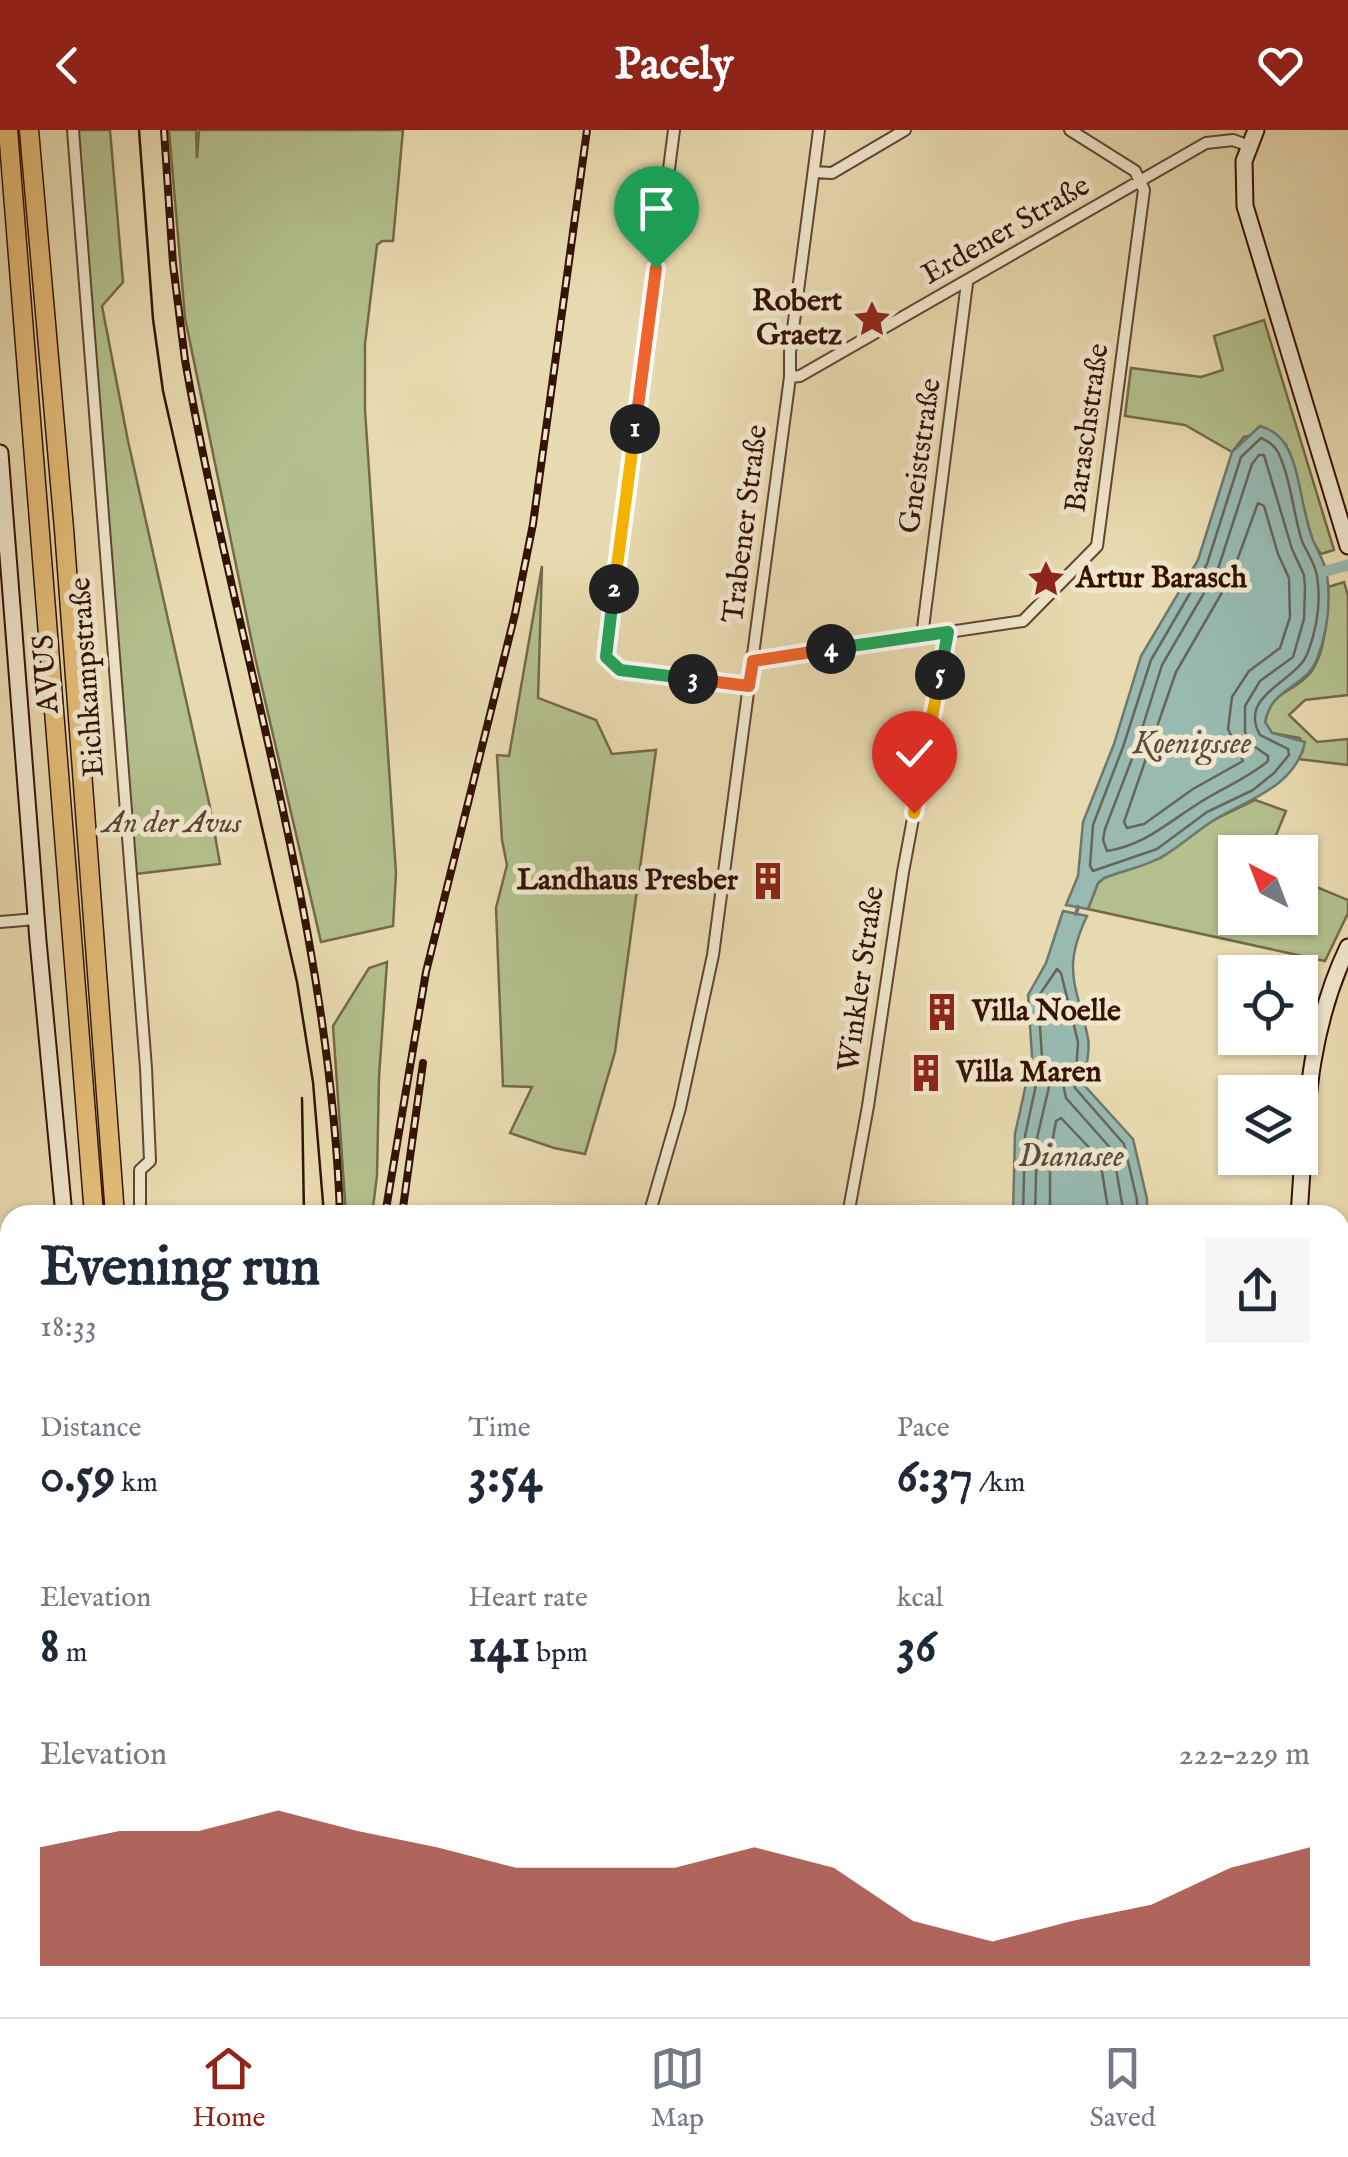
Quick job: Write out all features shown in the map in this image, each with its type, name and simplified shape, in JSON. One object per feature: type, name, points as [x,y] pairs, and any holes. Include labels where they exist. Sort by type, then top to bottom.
[{"type":"highway","name":"AVUS","points":[[8,130],[93,1205]]},
{"type":"highway","name":"AVUS","points":[[29,130],[64,529],[114,1205]]},
{"type":"highway","points":[[38,130],[64,529]]},
{"type":"street","name":"Eichkampstraße","points":[[74,130],[146,1068],[150,1161],[140,1170],[140,1205]]},
{"type":"street","points":[[674,130],[606,657],[620,670],[749,686]]},
{"type":"street","name":"Trabener Straße","points":[[652,1205],[680,1108],[713,956],[819,130]]},
{"type":"street","points":[[814,172],[832,173],[905,130]]},
{"type":"street","points":[[1070,130],[1135,171],[1142,180]]},
{"type":"street","points":[[1256,130],[1236,138],[1245,206],[1348,546]]},
{"type":"street","name":"Erdener Straße","points":[[790,376],[800,376],[1206,143],[1236,138]]},
{"type":"street","name":"Baraschstraße","points":[[753,661],[1023,621],[1097,546],[1143,203],[1142,180]]},
{"type":"street","name":"Gneiststraße","points":[[922,636],[967,282]]},
{"type":"street","points":[[0,453],[4,567],[63,1205]]},
{"type":"street","name":"Winkler Straße","points":[[850,1205],[902,872],[948,632]]},
{"type":"street","points":[[0,922],[36,918]]},
{"type":"street","points":[[1300,1205],[1314,1042],[1325,1001],[1348,947]]},
{"type":"green space","name":"An der Avus","points":[[77,130],[110,130],[123,282],[102,306],[220,864],[135,874]]},
{"type":"green space","points":[[169,130],[196,130],[197,158],[199,130],[403,130],[393,241],[377,245],[365,344],[365,410],[396,873],[393,926],[321,942],[255,657],[185,318]]},
{"type":"green space","points":[[1264,320],[1334,550],[1321,554],[1313,542],[1286,445],[1272,431],[1244,437],[1232,452],[1185,425],[1125,416],[1131,368],[1201,377],[1223,370],[1214,336]]},
{"type":"green space","points":[[542,566],[538,698],[596,720],[612,754],[656,750],[615,1052],[585,1154],[510,1133],[532,1087],[503,1086],[496,908],[507,865],[497,755],[509,756]]},
{"type":"green space","points":[[1344,582],[1348,596],[1348,695],[1305,700],[1289,715],[1317,742],[1348,739],[1348,765],[1298,759],[1303,751],[1300,738],[1272,733],[1265,722],[1278,697],[1311,672],[1325,631],[1328,587]]},
{"type":"green space","points":[[1255,800],[1286,811],[1276,835],[1218,835],[1218,935],[1318,935],[1318,888],[1348,900],[1348,913],[1325,961],[1318,959],[1318,955],[1298,955],[1088,909],[1098,883],[1104,878],[1161,858],[1212,821]]},
{"type":"green space","points":[[387,962],[377,1176],[373,1205],[345,1205],[333,1026],[369,968]]},
{"type":"water","name":"Koenigssee","points":[[1260,426],[1277,435],[1290,453],[1309,529],[1327,575],[1327,618],[1317,659],[1305,676],[1274,701],[1265,722],[1272,733],[1305,742],[1300,757],[1269,790],[1214,820],[1170,852],[1104,878],[1098,883],[1088,909],[1066,905],[1078,876],[1083,822],[1114,744],[1141,656],[1198,560],[1232,452]]},
{"type":"water","name":"Dianasee","points":[[1063,911],[1087,916],[1073,965],[1089,1044],[1084,1085],[1133,1139],[1147,1205],[1013,1205],[1015,1134],[1032,1057],[1028,995],[1046,963]]},
{"type":"waterway","points":[[1326,571],[1348,565]]},
{"type":"waterway","points":[[1076,914],[1078,907]]},
{"type":"tram line","points":[[139,130],[153,319],[163,391],[297,982],[313,1082],[323,1205]]},
{"type":"tram line","points":[[302,1098],[304,1205]]},
{"type":"railway","points":[[164,130],[173,264],[185,360],[300,892],[333,1107],[339,1205]]},
{"type":"railway","points":[[387,1205],[426,972],[515,614],[533,524],[587,130]]},
{"type":"railway","points":[[403,1205],[423,1063]]},
{"type":"place","name":"Robert Graetz","points":[[872,319]]},
{"type":"place","name":"Artur Barasch","points":[[1046,579]]},
{"type":"place","name":"Landhaus Presber","points":[[768,881]]},
{"type":"place","name":"Villa Noelle","points":[[942,1012]]},
{"type":"place","name":"Villa Maren","points":[[926,1073]]},
{"type":"route","points":[[656,268],[606,657],[620,670],[749,686],[753,661],[948,632],[914,813]]}]
